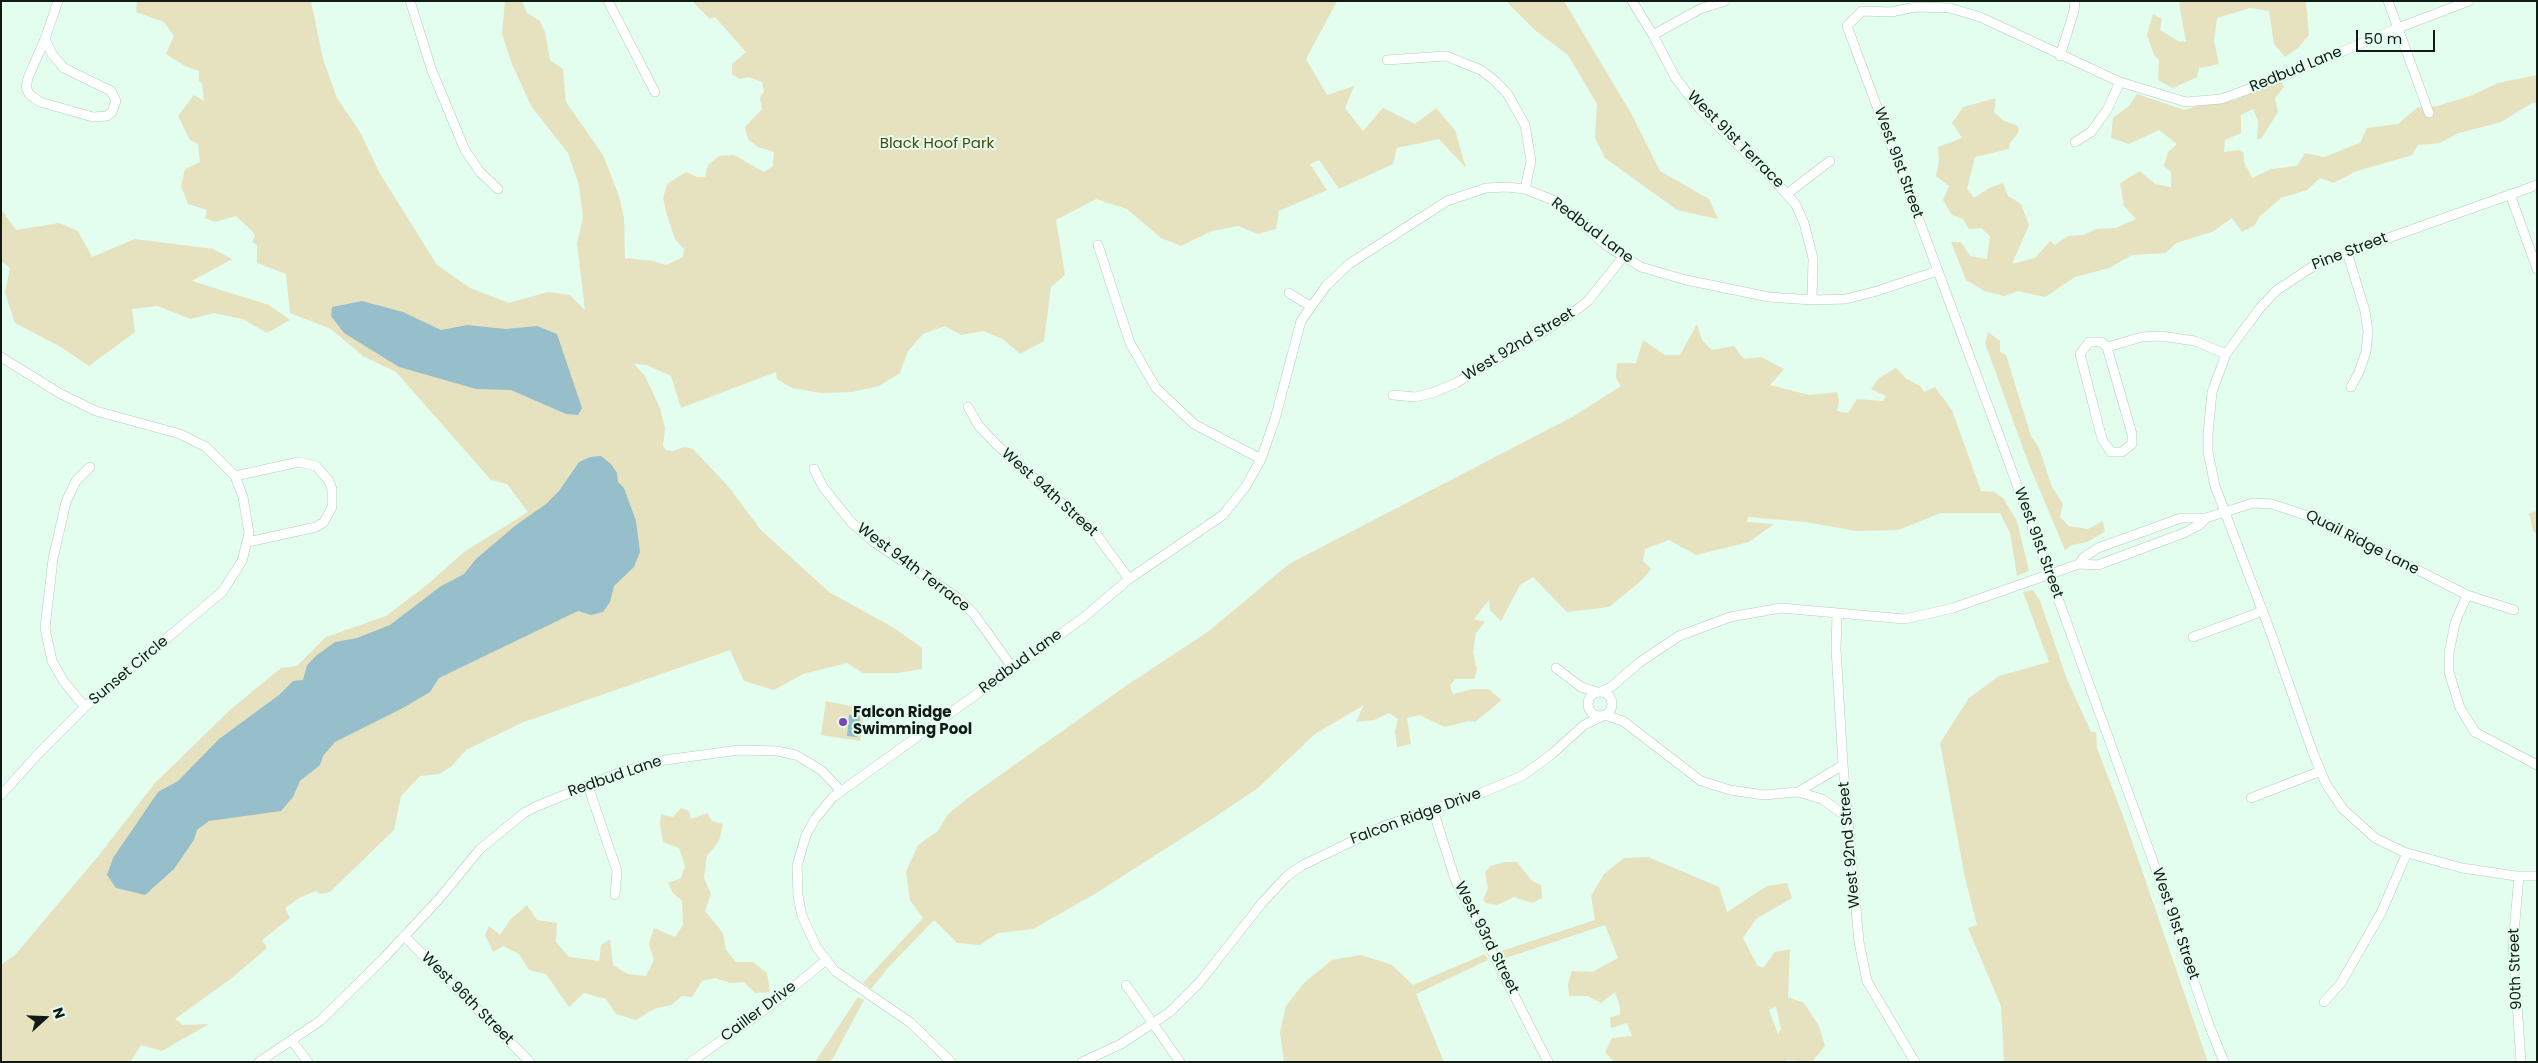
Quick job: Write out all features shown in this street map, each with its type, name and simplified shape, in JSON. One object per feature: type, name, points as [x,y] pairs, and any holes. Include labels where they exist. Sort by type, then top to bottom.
[{"type":"street","points":[[45,39],[52,54],[64,68],[111,91],[116,101],[112,112],[107,116],[93,117],[40,102],[29,94],[26,87],[28,78],[45,39],[58,1]]},
{"type":"street","points":[[410,1],[432,71],[465,150],[480,172],[498,189]]},
{"type":"street","points":[[608,1],[655,92]]},
{"type":"street","name":"West 91st Terrace","points":[[1632,1],[1653,35],[1675,78],[1696,104],[1788,193],[1804,223],[1811,249],[1814,276],[1812,300]]},
{"type":"street","points":[[1653,35],[1700,9],[1725,1]]},
{"type":"street","points":[[2060,56],[2074,11],[2075,1]]},
{"type":"street","points":[[2388,1],[2430,113]]},
{"type":"street","name":"Redbud Lane","points":[[1848,26],[1862,11],[1891,12],[1916,7],[1950,8],[1980,18],[2120,82],[2186,102],[2221,99],[2277,79],[2398,28],[2469,1]]},
{"type":"street","name":"West 91st Street","points":[[1848,26],[2049,574],[2153,861],[2209,1025],[2224,1062]]},
{"type":"street","points":[[1387,60],[1446,56],[1481,70],[1494,80],[1512,100],[1525,125],[1531,160],[1525,189]]},
{"type":"street","points":[[2075,142],[2091,132],[2107,110],[2120,82]]},
{"type":"street","name":"West 91st Terrace","points":[[1788,193],[1830,161]]},
{"type":"street","name":"Pine Street","points":[[2537,185],[2318,263],[2277,290],[2226,354],[2212,392],[2208,433],[2208,452],[2213,479],[2263,610],[2321,772],[2326,784],[2343,809],[2375,838],[2407,853],[2462,868],[2519,876],[2537,876]]},
{"type":"street","name":"Redbud Lane","points":[[259,1062],[320,1022],[404,936],[490,839],[535,807],[621,772],[665,760],[713,752],[759,749],[796,754],[821,770],[841,791],[948,716],[1012,667],[1083,618],[1130,579],[1223,515],[1246,486],[1261,459],[1275,419],[1297,333],[1310,306],[1326,286],[1349,264],[1447,201],[1486,188],[1507,187],[1525,189],[1555,201],[1567,209],[1594,235],[1623,257],[1641,267],[1686,280],[1769,296],[1812,300],[1846,299],[1937,271]]},
{"type":"street","points":[[2510,194],[2537,269]]},
{"type":"street","points":[[1098,245],[1130,343],[1156,388],[1194,424],[1261,459]]},
{"type":"street","points":[[2347,252],[2365,311],[2368,331],[2366,352],[2351,387]]},
{"type":"street","name":"West 92nd Street","points":[[1393,395],[1415,397],[1432,393],[1456,383],[1566,318],[1588,301],[1623,257]]},
{"type":"street","points":[[1289,294],[1310,306]]},
{"type":"street","points":[[2107,347],[2142,337],[2161,336],[2195,341],[2226,354]]},
{"type":"street","points":[[2089,342],[2101,342],[2107,347],[2133,440],[2128,449],[2117,453],[2107,448],[2102,439],[2080,354],[2089,342]]},
{"type":"street","name":"Sunset Circle","points":[[1,357],[61,394],[96,411],[192,439],[213,452],[235,476],[243,497],[248,524],[248,542],[242,561],[222,592],[85,707],[39,753],[1,795]]},
{"type":"street","name":"West 94th Street","points":[[968,407],[979,426],[995,443],[1096,534],[1130,579]]},
{"type":"street","points":[[235,476],[299,462],[316,466],[329,480],[332,489],[332,506],[324,522],[316,527],[248,542]]},
{"type":"street","points":[[85,707],[64,682],[52,661],[45,628],[53,559],[66,502],[76,481],[90,467]]},
{"type":"street","name":"West 94th Terrace","points":[[814,469],[823,488],[851,522],[874,542],[958,598],[974,614],[1012,667]]},
{"type":"street","name":"Quail Ridge Lane","points":[[2079,564],[2084,556],[2098,548],[2181,518],[2206,518],[2253,503],[2272,504],[2301,512],[2467,596],[2514,610]]},
{"type":"street","name":"Quail Ridge Lane","points":[[2049,574],[2079,564],[2098,565],[2184,533],[2199,525],[2206,518]]},
{"type":"street","points":[[1584,725],[1592,694],[1599,692],[1624,677],[1640,662],[1679,636],[1730,617],[1781,608],[1905,619],[1953,608],[2049,574]]},
{"type":"street","points":[[2467,596],[2455,623],[2451,638],[2449,672],[2460,708],[2475,732],[2537,765]]},
{"type":"street","points":[[2193,637],[2263,610]]},
{"type":"street","name":"West 92nd Street","points":[[1837,614],[1836,649],[1843,765],[1859,942],[1867,981],[1915,1062]]},
{"type":"street","points":[[1556,668],[1581,688],[1608,694],[1623,721]]},
{"type":"street","points":[[1604,716],[1610,712],[1624,677]]},
{"type":"street","points":[[1581,688],[1595,715],[1623,721],[1701,781],[1730,790],[1764,795],[1798,792],[1822,799],[1847,818]]},
{"type":"street","name":"Falcon Ridge Drive","points":[[1082,1062],[1121,1044],[1153,1024],[1199,984],[1262,903],[1286,877],[1350,840],[1522,776],[1552,754],[1584,725],[1604,716]]},
{"type":"street","points":[[1798,792],[1843,765]]},
{"type":"street","points":[[2251,798],[2321,772]]},
{"type":"street","points":[[588,786],[617,871],[615,895]]},
{"type":"street","points":[[841,791],[832,797],[815,819],[806,835],[797,866],[798,896],[802,916],[809,934],[825,961],[848,982],[911,1022],[951,1062]]},
{"type":"street","name":"West 93rd Street","points":[[1433,810],[1455,879],[1548,1062]]},
{"type":"street","points":[[2324,1002],[2340,983],[2381,913],[2407,853]]},
{"type":"street","name":"90th Street","points":[[2519,876],[2513,944],[2522,1062]]},
{"type":"street","name":"West 96th Street","points":[[404,936],[530,1062]]},
{"type":"street","name":"Cailler Drive","points":[[691,1062],[774,1003],[825,961]]},
{"type":"street","points":[[1126,985],[1180,1062]]},
{"type":"street","points":[[292,1041],[308,1062]]},
{"type":"green space","name":"Black Hoof Park","points":[[137,1],[311,1],[323,59],[337,98],[360,132],[379,172],[437,265],[470,288],[509,303],[548,292],[570,295],[585,310],[577,244],[583,217],[579,185],[568,153],[531,106],[512,64],[502,34],[505,1],[522,1],[527,13],[540,21],[545,32],[550,60],[563,69],[566,102],[603,155],[619,196],[624,218],[625,258],[653,261],[666,265],[683,257],[684,249],[675,239],[663,198],[667,184],[686,172],[697,177],[705,177],[708,165],[719,156],[734,155],[764,172],[773,166],[774,152],[758,147],[748,139],[745,127],[762,109],[760,98],[764,91],[762,82],[749,77],[739,79],[732,74],[732,64],[746,52],[715,17],[710,19],[692,1],[1337,1],[1306,59],[1327,95],[1354,86],[1345,108],[1363,131],[1383,108],[1415,124],[1436,108],[1455,130],[1466,168],[1439,139],[1397,148],[1393,164],[1339,189],[1319,160],[1310,164],[1327,190],[1279,211],[1276,229],[1258,234],[1238,226],[1212,231],[1181,246],[1161,238],[1127,209],[1096,199],[1056,220],[1065,275],[1051,287],[1044,341],[1020,354],[1003,339],[983,331],[961,335],[945,326],[923,334],[908,351],[900,373],[879,386],[852,392],[821,393],[792,388],[777,379],[776,372],[681,408],[671,376],[647,365],[634,364],[645,376],[660,408],[665,428],[663,446],[666,450],[672,451],[685,447],[693,449],[727,485],[761,530],[829,592],[894,628],[922,648],[922,669],[898,673],[863,673],[847,663],[803,674],[774,690],[744,681],[730,650],[521,723],[466,750],[451,767],[439,774],[420,776],[401,796],[394,830],[330,892],[320,894],[316,891],[301,897],[285,908],[290,918],[262,940],[267,948],[232,978],[175,1019],[183,1025],[209,1024],[162,1051],[141,1045],[130,1062],[1,1062],[1,965],[15,955],[100,854],[155,783],[231,709],[281,668],[297,666],[326,637],[386,616],[428,584],[464,552],[528,512],[507,484],[491,480],[396,372],[363,356],[331,329],[290,313],[286,274],[257,263],[257,245],[252,242],[255,236],[236,216],[215,222],[205,218],[207,210],[188,204],[181,186],[185,169],[200,162],[198,144],[190,140],[178,116],[194,95],[204,101],[202,83],[199,81],[199,71],[185,66],[166,54],[174,36],[164,22],[136,12]]},
{"type":"green space","points":[[1506,1],[1564,1],[1632,115],[1660,171],[1709,199],[1718,219],[1677,210],[1605,158],[1595,138],[1597,104],[1568,55],[1536,31]]},
{"type":"green space","points":[[2182,1],[2306,1],[2309,35],[2298,48],[2285,57],[2274,44],[2269,11],[2250,8],[2217,18],[2214,41],[2219,64],[2199,68],[2197,77],[2173,88],[2158,80],[2159,60],[2154,55],[2147,35],[2153,14],[2162,19],[2160,30],[2178,41],[2186,42],[2179,3]]},
{"type":"green space","points":[[2537,75],[2537,103],[2532,103],[2501,122],[2459,133],[2440,143],[2418,145],[2412,155],[2354,172],[2334,183],[2320,178],[2307,190],[2281,198],[2260,216],[2255,225],[2242,232],[2232,218],[2212,232],[2176,243],[2166,253],[2132,255],[2109,268],[2075,277],[2045,297],[2018,291],[2004,296],[1984,291],[1966,280],[1951,242],[1961,242],[1970,256],[1987,259],[1990,236],[1981,228],[1969,229],[1963,219],[1952,215],[1943,200],[1949,186],[1936,176],[1939,161],[1938,147],[1962,138],[1952,123],[1963,107],[1996,98],[1994,112],[2004,121],[2018,126],[2019,132],[2010,143],[2009,149],[1975,157],[1967,189],[1974,198],[1989,188],[2003,183],[2008,196],[2021,204],[2029,225],[2012,264],[2035,258],[2050,241],[2055,245],[2068,236],[2084,235],[2096,229],[2116,228],[2136,219],[2124,206],[2120,183],[2140,171],[2155,184],[2171,187],[2171,172],[2164,166],[2168,152],[2177,144],[2159,130],[2129,144],[2111,138],[2113,118],[2129,106],[2137,94],[2184,110],[2208,103],[2235,100],[2280,80],[2284,87],[2275,98],[2278,112],[2261,139],[2257,139],[2258,121],[2253,109],[2241,115],[2241,133],[2225,140],[2224,152],[2239,150],[2244,153],[2244,162],[2252,178],[2271,169],[2297,166],[2305,153],[2324,157],[2360,143],[2367,128],[2398,124],[2418,107],[2437,106],[2470,96],[2498,83]]},
{"type":"green space","points":[[1,209],[16,230],[59,223],[78,231],[92,257],[135,239],[213,249],[232,259],[192,281],[269,305],[290,320],[267,333],[243,319],[214,313],[191,319],[157,306],[132,309],[135,332],[89,366],[61,347],[15,323],[5,293],[10,268],[1,261]]},
{"type":"green space","points":[[1697,324],[1702,340],[1712,350],[1734,346],[1744,359],[1761,357],[1784,369],[1770,385],[1809,395],[1837,392],[1839,401],[1837,411],[1848,413],[1857,399],[1883,401],[1886,396],[1871,389],[1879,378],[1896,368],[1907,379],[1920,386],[1924,392],[1935,387],[1952,410],[1981,491],[1994,492],[2003,498],[2017,521],[2029,571],[2017,576],[2010,533],[2000,513],[1941,513],[1898,530],[1856,531],[1806,522],[1748,517],[1747,522],[1774,524],[1749,542],[1696,555],[1669,540],[1645,549],[1643,561],[1651,569],[1642,580],[1609,607],[1567,612],[1533,577],[1520,585],[1501,621],[1490,610],[1489,600],[1474,619],[1485,622],[1476,633],[1473,652],[1477,670],[1474,679],[1455,679],[1450,686],[1453,694],[1473,689],[1488,689],[1502,700],[1475,722],[1468,721],[1445,727],[1419,715],[1407,718],[1411,744],[1397,747],[1395,731],[1398,719],[1389,713],[1374,720],[1356,722],[1364,705],[1315,734],[1258,788],[1098,892],[1033,929],[998,933],[980,945],[957,943],[934,920],[887,969],[871,989],[863,983],[923,918],[910,900],[906,872],[918,845],[938,831],[948,814],[972,795],[1130,683],[1209,631],[1289,564],[1574,416],[1621,386],[1616,378],[1617,363],[1636,363],[1643,340],[1665,355],[1680,355]]},
{"type":"green space","points":[[1988,332],[2000,341],[2000,352],[2006,355],[2031,436],[2039,448],[2052,487],[2063,504],[2060,517],[2069,526],[2088,529],[2103,521],[2105,532],[2087,542],[2072,545],[2065,550],[2028,462],[1985,343]]},
{"type":"green space","points":[[2537,511],[2537,534],[2533,531],[2529,513]]},
{"type":"green space","points":[[2033,590],[2040,601],[2067,679],[2091,732],[2096,732],[2097,748],[2126,824],[2208,1062],[2004,1062],[2001,1006],[1968,928],[1977,925],[1965,878],[1940,743],[1969,698],[1999,676],[2049,662],[2023,592]]},
{"type":"green space","name":"Falcon Ridge Swimming Pool","points":[[826,701],[865,709],[860,741],[821,735]]},
{"type":"green space","points":[[681,808],[689,811],[691,819],[707,813],[712,821],[723,824],[719,841],[707,856],[704,878],[711,894],[705,911],[723,933],[726,950],[736,962],[753,962],[767,973],[770,992],[755,993],[744,982],[730,983],[715,978],[702,981],[692,997],[682,996],[671,1005],[654,1009],[636,1020],[616,1014],[606,999],[584,993],[569,1007],[546,974],[529,970],[519,954],[503,946],[493,952],[485,935],[489,926],[500,935],[510,920],[527,905],[537,920],[557,923],[556,942],[569,957],[599,961],[601,945],[610,939],[613,965],[628,974],[646,976],[654,960],[649,944],[654,928],[675,937],[683,925],[682,901],[673,893],[668,883],[681,878],[685,866],[679,848],[663,842],[660,824],[661,814],[673,817]]},
{"type":"green space","points":[[1648,857],[1719,887],[1727,912],[1767,886],[1787,883],[1792,898],[1756,919],[1743,938],[1757,965],[1763,968],[1775,952],[1790,949],[1788,997],[1804,1003],[1819,1026],[1825,1046],[1812,1062],[1786,1060],[1787,1062],[1614,1062],[1605,1052],[1612,1038],[1632,1036],[1627,1023],[1611,1028],[1610,1017],[1620,1015],[1620,1007],[1615,992],[1601,1003],[1588,996],[1569,996],[1568,984],[1572,971],[1592,972],[1618,958],[1605,925],[1503,959],[1499,952],[1595,920],[1591,896],[1604,874],[1624,858]],"holes":[[[1776,1006],[1781,1029],[1778,1034],[1769,1010]]]},
{"type":"green space","points":[[1505,862],[1517,862],[1532,881],[1541,885],[1542,898],[1533,903],[1514,897],[1497,905],[1486,903],[1483,900],[1488,888],[1485,873],[1490,866]]},
{"type":"green space","points":[[1485,954],[1488,960],[1416,994],[1444,1062],[1284,1062],[1280,1032],[1286,1006],[1304,983],[1332,960],[1361,955],[1392,965],[1413,985]]},
{"type":"green space","points":[[858,997],[864,1000],[833,1058],[830,1062],[815,1062]]},
{"type":"water","points":[[362,301],[403,312],[441,330],[467,325],[506,329],[537,326],[557,334],[582,408],[578,415],[566,414],[511,390],[476,389],[399,367],[344,333],[331,316],[332,307]]},
{"type":"water","points":[[601,456],[611,464],[617,473],[618,482],[624,488],[636,521],[640,552],[634,567],[614,586],[610,602],[603,612],[591,615],[578,611],[439,678],[430,692],[403,708],[335,742],[323,756],[320,765],[300,781],[293,797],[281,811],[209,821],[197,830],[194,840],[174,869],[145,895],[116,888],[107,875],[113,858],[158,792],[178,781],[219,739],[279,695],[293,681],[303,680],[307,665],[317,655],[335,642],[357,638],[390,625],[441,586],[464,574],[476,559],[516,525],[546,504],[559,491],[579,462],[590,457]]},
{"type":"water","points":[[849,715],[860,716],[857,737],[847,736]]},
{"type":"place","name":"Falcon Ridge Swimming Pool","points":[[843,722]]}]
